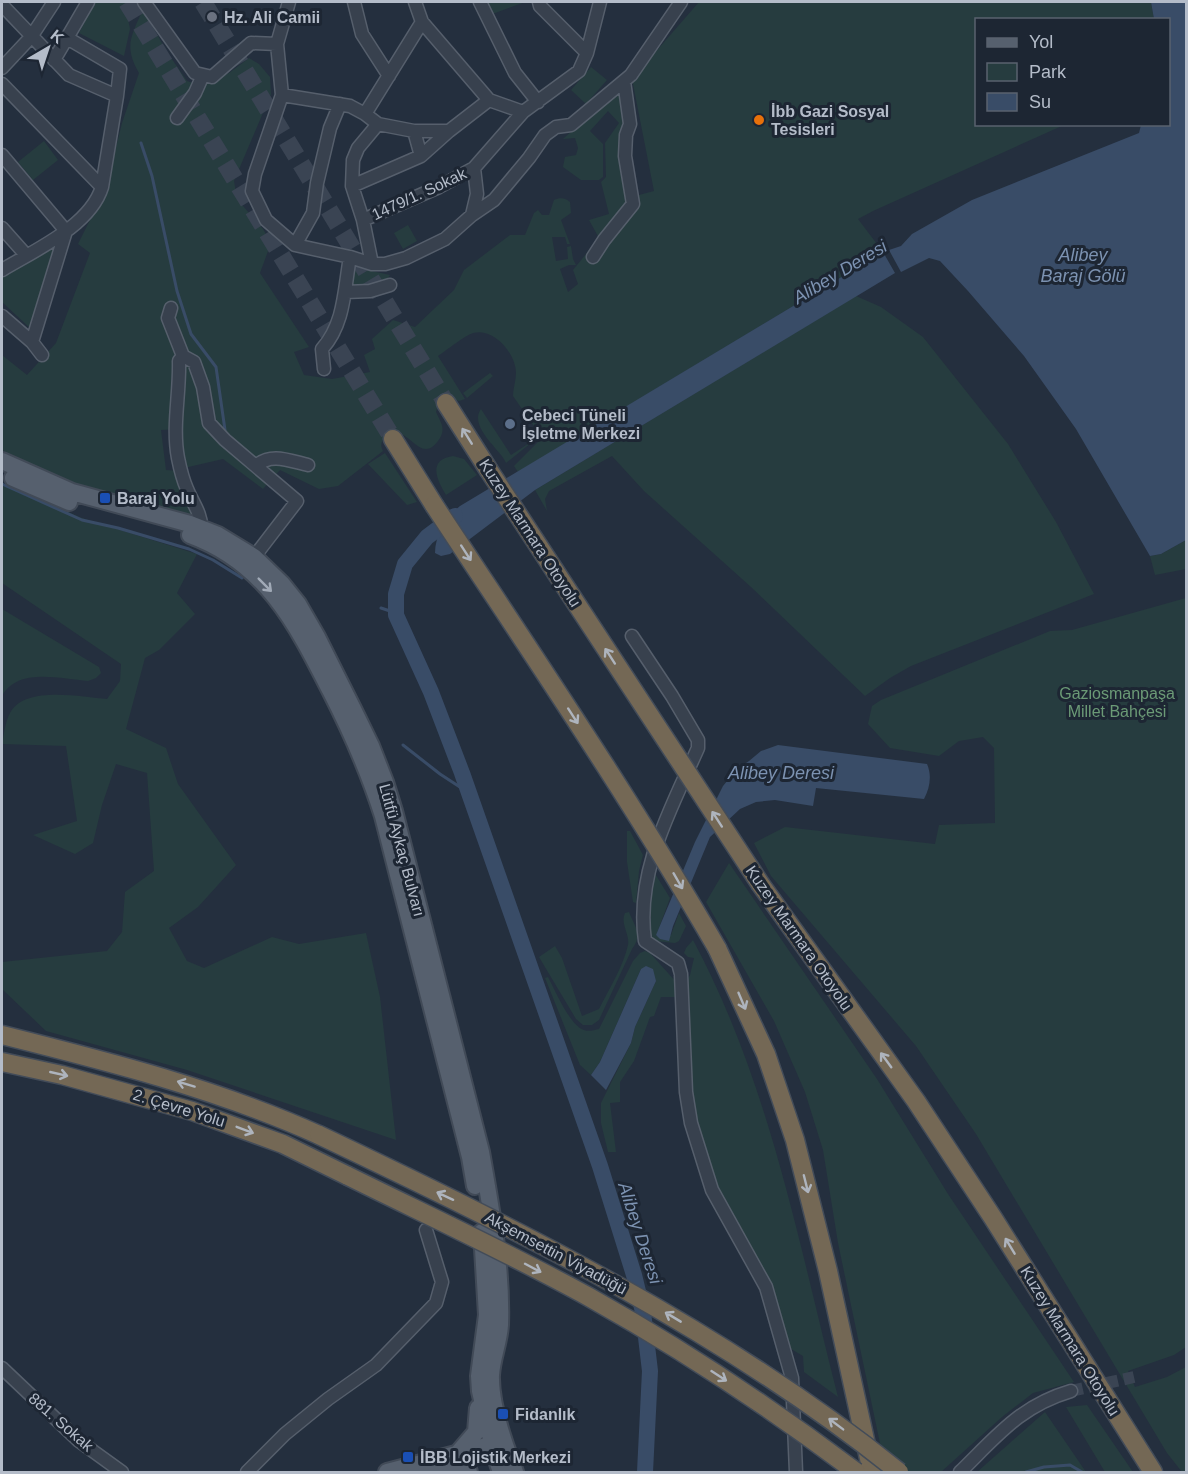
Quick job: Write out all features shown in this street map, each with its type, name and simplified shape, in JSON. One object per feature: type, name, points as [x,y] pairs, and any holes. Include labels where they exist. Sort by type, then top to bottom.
[{"type":"highway","name":"Kuzey Marmara Otoyolu","points":[[446,403],[761,885],[922,1110],[993,1218],[1153,1473]]},
{"type":"highway","points":[[393,439],[619,786],[717,948],[766,1054],[795,1140],[828,1271],[872,1473]]},
{"type":"highway","name":"2. Çevre Yolu","points":[[2,1035],[179,1082],[256,1108],[319,1135]]},
{"type":"highway","name":"2. Çevre Yolu","points":[[2,1062],[122,1091],[192,1111],[283,1144],[348,1176]]},
{"type":"highway","name":"Akşemsettin Viyadüğü","points":[[319,1135],[536,1241],[630,1292],[693,1329],[792,1394],[899,1473]]},
{"type":"highway","name":"Akşemsettin Viyadüğü","points":[[348,1176],[519,1261],[627,1319],[785,1419],[856,1473]]},
{"type":"main road","name":"Lütfü Aykaç Bulvarı","points":[[2,461],[72,492],[201,528],[236,545],[291,616],[306,643],[359,749],[373,784],[474,1178],[481,1220],[488,1302],[479,1376],[480,1390],[499,1447]]},
{"type":"main road","name":"Lütfü Aykaç Bulvarı","points":[[2,473],[71,503],[178,531],[250,562],[287,590],[317,637],[370,746],[394,811],[485,1173],[496,1250],[500,1327],[493,1358],[491,1390],[499,1447]]},
{"type":"main road","points":[[458,1454],[476,1432],[480,1390]]},
{"type":"main road","points":[[387,1473],[458,1454],[499,1447]]},
{"type":"main road","points":[[427,1472],[499,1447]]},
{"type":"main road","points":[[499,1447],[501,1473]]},
{"type":"main road","points":[[499,1447],[515,1473]]},
{"type":"main road","points":[[427,1472],[469,1473]]},
{"type":"street","points":[[2,68],[31,37],[54,2]]},
{"type":"street","points":[[54,60],[88,2]]},
{"type":"street","points":[[144,2],[195,73],[212,77],[252,43],[277,44]]},
{"type":"street","points":[[289,2],[277,44],[282,95],[255,174],[252,191],[266,220],[295,245],[372,264],[385,264],[406,258],[445,239],[472,215],[494,200],[545,135],[556,127],[571,125],[628,78],[681,2]]},
{"type":"street","points":[[354,2],[362,34],[389,76]]},
{"type":"street","points":[[415,2],[422,22],[489,100],[523,112]]},
{"type":"street","points":[[480,2],[515,73],[538,102]]},
{"type":"street","points":[[538,2],[587,53]]},
{"type":"street","points":[[472,215],[477,194],[474,168],[523,112],[579,71],[587,53],[600,2]]},
{"type":"street","points":[[2,5],[69,75],[117,96]]},
{"type":"street","points":[[365,114],[422,22]]},
{"type":"street","points":[[2,270],[66,231],[88,210],[102,187],[120,69],[67,38]]},
{"type":"street","points":[[177,118],[195,93],[203,75]]},
{"type":"street","points":[[593,257],[633,204],[625,156],[626,135],[630,124],[628,78]]},
{"type":"street","points":[[2,84],[102,187]]},
{"type":"street","points":[[282,95],[350,106],[378,124],[414,131],[448,130]]},
{"type":"street","points":[[352,186],[421,156],[448,130],[489,100]]},
{"type":"street","points":[[295,245],[313,213],[317,183],[330,128],[340,104]]},
{"type":"street","points":[[372,264],[363,220],[352,186],[353,160],[358,148],[378,124]]},
{"type":"street","points":[[414,131],[421,156]]},
{"type":"street","points":[[2,155],[66,231]]},
{"type":"street","name":"1479/1. Sokak","points":[[363,220],[439,187],[474,168]]},
{"type":"street","points":[[2,228],[26,255]]},
{"type":"street","points":[[32,342],[66,231]]},
{"type":"street","points":[[324,369],[322,349],[334,336],[346,292],[350,257]]},
{"type":"street","points":[[346,292],[370,291],[390,285]]},
{"type":"street","points":[[171,308],[168,318],[183,356],[194,362],[209,423],[297,501],[250,562]]},
{"type":"street","points":[[2,316],[32,342],[42,355]]},
{"type":"street","points":[[183,356],[179,361],[180,387],[175,423],[178,457],[186,486],[201,521],[201,528]]},
{"type":"street","points":[[256,466],[262,460],[277,457],[308,465]]},
{"type":"street","points":[[632,636],[698,740],[698,747],[648,867],[643,918],[645,941],[678,963],[681,974],[686,1092],[691,1123],[712,1190],[766,1287],[792,1378],[796,1473]]},
{"type":"street","points":[[247,1473],[285,1434],[376,1365],[435,1303],[442,1282],[426,1230]]},
{"type":"street","name":"881. Sokak","points":[[2,1368],[79,1441],[123,1473]]},
{"type":"street","points":[[960,1473],[1014,1419],[1049,1397],[1071,1390]]},
{"type":"green space","points":[[95,2],[138,2],[140,5],[127,14],[130,29],[124,56],[79,33]]},
{"type":"green space","points":[[482,2],[525,2],[487,16]]},
{"type":"green space","points":[[699,2],[1151,2],[1154,18],[975,18],[975,126],[1062,126],[858,219],[883,252],[518,472],[514,466],[542,438],[513,396],[516,373],[508,350],[496,338],[481,332],[473,333],[460,340],[438,356],[465,399],[448,400],[439,404],[436,412],[442,425],[442,431],[434,445],[429,449],[423,449],[400,434],[385,437],[381,444],[383,451],[338,486],[319,489],[280,470],[263,489],[223,459],[184,468],[181,429],[161,430],[166,470],[180,471],[197,518],[81,488],[2,450],[2,355],[27,375],[56,343],[90,253],[78,244],[106,188],[122,123],[139,73],[130,48],[143,9],[167,52],[187,81],[202,86],[229,73],[249,58],[259,64],[270,77],[271,94],[234,181],[237,199],[263,229],[271,243],[260,273],[309,347],[294,352],[304,375],[332,379],[370,372],[364,355],[375,349],[372,339],[393,320],[415,327],[454,290],[464,270],[510,235],[525,235],[534,213],[538,210],[542,215],[549,215],[554,200],[558,198],[570,202],[571,213],[561,220],[570,244],[567,244],[565,237],[552,237],[556,261],[568,259],[567,247],[571,246],[576,265],[560,269],[568,292],[578,284],[573,270],[599,238],[589,220],[609,214],[601,182],[606,177],[605,143],[619,123],[608,111],[590,131],[603,144],[603,177],[599,180],[581,180],[563,167],[565,157],[576,155],[578,148],[575,138],[563,139],[616,91],[625,107],[628,207],[639,195],[654,191],[632,79]]},
{"type":"green space","points":[[591,67],[607,80],[586,104],[571,90]]},
{"type":"green space","points":[[44,141],[58,160],[33,180],[18,162]]},
{"type":"green space","points":[[408,225],[417,241],[403,249],[394,233]]},
{"type":"green space","points":[[57,243],[31,329],[2,302],[2,278]]},
{"type":"green space","points":[[354,267],[390,275],[386,281],[350,287]]},
{"type":"green space","points":[[856,296],[881,307],[923,337],[1008,444],[1056,522],[1094,594],[911,666],[865,696],[751,587],[644,491],[612,456],[549,491],[545,499],[547,511],[535,490]]},
{"type":"green space","points":[[490,373],[493,376],[467,398],[463,393]]},
{"type":"green space","points":[[481,409],[511,455],[537,438],[506,463],[482,431],[478,416]]},
{"type":"green space","points":[[385,453],[417,502],[407,505],[368,464]]},
{"type":"green space","points":[[453,456],[464,459],[477,475],[446,495],[436,471],[440,462]]},
{"type":"green space","points":[[2,483],[82,518],[197,554],[177,593],[195,614],[159,650],[145,658],[126,729],[166,748],[178,784],[236,865],[198,907],[169,928],[187,961],[204,968],[272,937],[299,944],[366,933],[380,997],[396,1140],[187,1070],[46,1031],[2,989],[2,962],[107,951],[122,932],[125,892],[154,871],[147,773],[116,764],[102,805],[93,843],[75,854],[33,835],[77,821],[66,746],[2,744],[10,713],[17,704],[40,696],[69,695],[107,699],[120,681],[121,664],[2,583]]},
{"type":"green space","points":[[1186,540],[1186,569],[1155,575],[1150,556],[1161,554]]},
{"type":"green space","name":"Gaziosmanpaşa Millet Bahçesi","points":[[1186,598],[1186,1347],[1174,1355],[1128,1371],[1135,1387],[1167,1377],[1186,1367],[1186,1472],[1182,1472],[1167,1453],[976,1134],[916,1046],[771,876],[754,843],[785,827],[935,844],[939,825],[995,823],[994,748],[983,737],[959,741],[939,756],[890,748],[868,724],[872,706],[881,700],[1050,631],[1072,630]]},
{"type":"green space","points":[[2,609],[99,667],[101,673],[88,681],[53,677],[29,678],[9,687],[2,696]]},
{"type":"green space","points":[[627,831],[630,831],[643,855],[636,903],[633,902],[627,862]]},
{"type":"green space","points":[[729,863],[877,1079],[948,1194],[1074,1382],[1033,1393],[1002,1417],[941,1472],[886,1472],[838,1243],[823,1150],[805,1092],[774,1021],[706,902]]},
{"type":"green space","points":[[654,872],[670,898],[656,936],[671,935],[679,913],[686,926],[679,941],[675,943],[655,941],[651,938],[651,875]]},
{"type":"green space","points":[[629,912],[637,931],[635,944],[599,1020],[592,1025],[583,1025],[576,1019],[539,957],[555,946],[562,958],[582,1016],[599,1009],[626,953],[628,941],[624,917],[625,913]]},
{"type":"green space","points":[[693,940],[720,995],[743,1050],[762,1107],[795,1222],[838,1397],[804,1372],[803,1356],[786,1346],[740,1246],[709,1169],[696,1124],[689,1064],[685,984],[694,958],[684,953]]},
{"type":"green space","points":[[645,951],[650,953],[677,983],[679,997],[661,997],[654,1016],[650,1017],[634,1061],[620,1082],[620,1102],[610,1103],[616,1152],[608,1152],[601,1123],[601,1103],[631,1043],[635,1027],[656,981],[641,969],[600,1062],[591,1075],[580,1065],[545,978],[548,977],[573,1022],[584,1030],[599,1029],[633,961]]},
{"type":"green space","points":[[1087,1405],[1133,1472],[1105,1472],[1066,1407]]},
{"type":"green space","points":[[1045,1412],[1086,1472],[977,1472]]},
{"type":"water","name":"Alibey Baraj Gölü","points":[[1151,2],[1186,2],[1186,540],[1161,554],[1150,556],[1076,429],[1024,356],[940,261],[929,258],[901,272],[889,250],[901,246],[912,234],[972,200],[1139,133],[1141,126],[1170,126],[1170,18],[1154,18]]},
{"type":"water","points":[[883,252],[895,273],[535,490],[450,554],[441,556],[435,553],[442,527],[460,506]]},
{"type":"water","name":"Alibey Deresi","points":[[778,745],[927,764],[930,777],[928,790],[924,799],[816,788],[813,806],[775,800],[756,802],[740,809],[710,837],[669,941],[660,939],[656,935],[695,842],[723,786],[737,769],[761,751]]},
{"type":"water","points":[[646,966],[653,969],[656,981],[635,1027],[631,1043],[606,1090],[591,1075],[600,1062],[641,969]]},
{"type":"waterway","points":[[141,143],[152,176],[177,291],[191,334],[216,367],[225,430]]},
{"type":"waterway","points":[[2,484],[82,520],[189,549],[213,560],[242,578]]},
{"type":"waterway","name":"Alibey Deresi","points":[[455,516],[427,537],[405,564],[396,594],[396,615],[431,692],[462,773],[600,1166],[634,1275],[643,1312],[650,1371],[645,1472]]},
{"type":"waterway","points":[[381,608],[396,613]]},
{"type":"waterway","points":[[403,745],[469,793]]},
{"type":"waterway","points":[[1026,1472],[1044,1467],[1070,1465],[1082,1472]]},
{"type":"tunnel","points":[[127,2],[393,439]]},
{"type":"tunnel","points":[[203,2],[446,403]]},
{"type":"tunnel","points":[[1071,1391],[1134,1377]]},
{"type":"place","name":"Hz. Ali Camii","points":[[212,17]]},
{"type":"place","name":"İbb Gazi Sosyal Tesisleri","points":[[759,120]]},
{"type":"place","name":"Cebeci Tüneli İşletme Merkezi","points":[[510,424]]},
{"type":"place","name":"Baraj Yolu","points":[[105,498]]},
{"type":"place","name":"Fidanlık","points":[[503,1414]]},
{"type":"place","name":"İBB Lojistik Merkezi","points":[[408,1457]]}]
